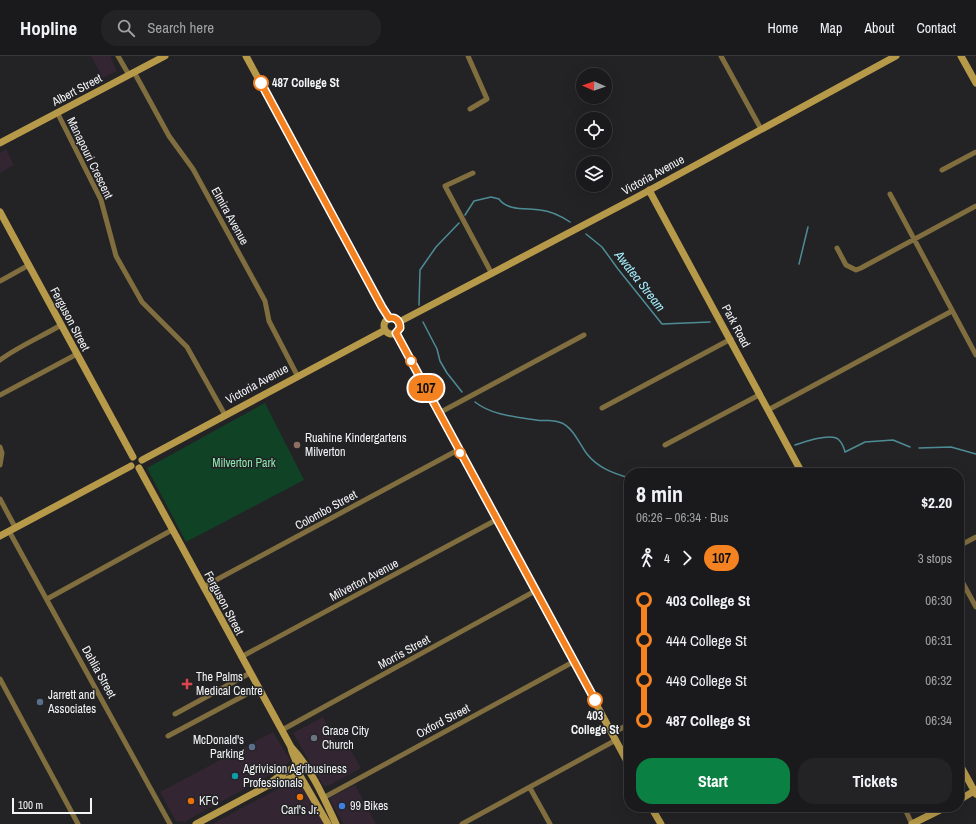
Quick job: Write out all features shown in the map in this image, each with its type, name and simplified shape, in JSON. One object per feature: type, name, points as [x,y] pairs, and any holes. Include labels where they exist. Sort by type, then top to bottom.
[{"type":"street","name":"Elmira Avenue","points":[[118,56],[131,74],[169,136],[193,169],[265,301],[269,321],[297,375]]},
{"type":"street","name":"Albert Street","points":[[0,143],[58,114],[165,56]]},
{"type":"street","points":[[246,56],[389,318]]},
{"type":"street","points":[[468,56],[487,99],[470,109]]},
{"type":"street","points":[[721,56],[760,129]]},
{"type":"street","name":"Victoria Avenue","points":[[399,322],[649,190],[896,56]]},
{"type":"street","points":[[961,56],[976,83]]},
{"type":"street","name":"Manapouri Crescent","points":[[58,114],[102,200],[116,256],[142,302],[186,347],[225,415]]},
{"type":"street","points":[[942,170],[976,152]]},
{"type":"street","points":[[473,173],[444,186],[492,274]]},
{"type":"street","name":"Park Road","points":[[649,190],[799,468]]},
{"type":"street","points":[[890,194],[976,355]]},
{"type":"street","points":[[837,248],[846,265],[856,270],[976,206]]},
{"type":"street","name":"Ferguson Street","points":[[0,212],[133,457]]},
{"type":"street","points":[[0,281],[29,265]]},
{"type":"street","points":[[768,410],[952,311]]},
{"type":"street","points":[[389,318],[395,319],[399,322],[400,328],[396,333],[391,334],[385,330],[384,324],[389,318]]},
{"type":"street","points":[[0,360],[17,348],[61,325]]},
{"type":"street","name":"Victoria Avenue","points":[[142,460],[297,375],[385,330]]},
{"type":"street","points":[[396,333],[624,755]]},
{"type":"street","points":[[439,413],[584,335]]},
{"type":"street","points":[[602,408],[730,340]]},
{"type":"street","points":[[0,395],[77,354]]},
{"type":"street","points":[[665,445],[759,395]]},
{"type":"street","points":[[0,448],[2,453],[0,465]]},
{"type":"street","name":"Colombo Street","points":[[203,587],[458,450]]},
{"type":"street","points":[[0,536],[131,466],[134,468],[139,468],[142,464],[142,460],[137,456],[133,457],[130,461],[131,466]]},
{"type":"street","name":"Ferguson Street","points":[[139,468],[258,688],[291,747],[298,754],[302,770],[328,824]]},
{"type":"street","name":"Dahlia Street","points":[[0,499],[12,529],[47,599],[170,824]]},
{"type":"street","name":"Milverton Avenue","points":[[241,657],[496,520]]},
{"type":"street","points":[[47,599],[172,530]]},
{"type":"street","points":[[964,543],[976,536]]},
{"type":"street","points":[[964,585],[976,607]]},
{"type":"street","name":"Morris Street","points":[[282,730],[535,591]]},
{"type":"street","name":"Oxford Street","points":[[323,798],[573,662]]},
{"type":"street","points":[[175,714],[250,673]]},
{"type":"street","points":[[0,679],[78,824]]},
{"type":"street","points":[[168,736],[258,688]]},
{"type":"street","points":[[612,733],[624,727]]},
{"type":"street","points":[[462,824],[616,740]]},
{"type":"street","points":[[196,824],[267,786],[276,778],[302,770]]},
{"type":"street","name":"Ferguson Street","points":[[302,770],[323,798],[336,824]]},
{"type":"street","points":[[964,772],[975,792],[964,798]]},
{"type":"street","points":[[530,788],[550,824]]},
{"type":"street","points":[[656,812],[661,824]]},
{"type":"street","points":[[906,812],[912,824],[936,812]]},
{"type":"shaded area","points":[[91,56],[110,56],[117,71],[103,78]]},
{"type":"shaded area","points":[[6,149],[14,165],[0,173],[0,153]]},
{"type":"shaded area","points":[[323,717],[337,744],[345,740],[361,768],[330,785],[325,786],[293,733]]},
{"type":"shaded area","points":[[273,732],[290,760],[286,766],[184,822],[176,821],[160,792]]},
{"type":"shaded area","points":[[301,781],[325,824],[212,824],[291,782]]},
{"type":"shaded area","points":[[355,785],[376,824],[343,824],[329,798]]},
{"type":"green space","name":"Milverton Park","points":[[265,403],[304,480],[186,542],[147,468]]},
{"type":"waterway","points":[[465,215],[474,201],[491,197],[499,199],[507,206],[552,213],[570,222]]},
{"type":"waterway","name":"Awatea Stream","points":[[419,305],[420,270],[436,247],[459,223]]},
{"type":"waterway","points":[[799,264],[808,227]]},
{"type":"waterway","name":"Awatea Stream","points":[[586,234],[602,247],[662,324],[710,322]]},
{"type":"waterway","name":"Awatea Stream","points":[[423,322],[437,349],[440,361],[447,373],[462,392]]},
{"type":"waterway","name":"Awatea Stream","points":[[475,402],[488,410],[504,415],[562,423],[570,429],[591,459],[612,472],[624,476]]},
{"type":"waterway","name":"Awatea Stream","points":[[795,445],[818,438],[830,437],[839,440],[845,452],[865,442],[893,440],[910,447]]},
{"type":"waterway","name":"Awatea Stream","points":[[919,448],[951,447],[976,454]]},
{"type":"bus line","name":"107","points":[[261,83],[382,307],[389,318],[398,320],[400,328],[396,333],[432,398],[458,450],[595,700]]},
{"type":"place","name":"487 College St","points":[[261,83]]},
{"type":"place","name":"Ruahine Kindergartens Milverton","points":[[297,445]]},
{"type":"place","name":"The Palms Medical Centre","points":[[187,684]]},
{"type":"place","name":"403 College St","points":[[595,700]]},
{"type":"place","name":"Jarrett and Associates","points":[[40,702]]},
{"type":"place","name":"Grace City Church","points":[[314,738]]},
{"type":"place","name":"McDonald's Parking","points":[[252,747]]},
{"type":"place","name":"Agrivision Agribusiness Professionals","points":[[235,776]]},
{"type":"place","name":"Carl's Jr.","points":[[300,797]]},
{"type":"place","name":"KFC","points":[[191,801]]},
{"type":"place","name":"99 Bikes","points":[[342,806]]}]
